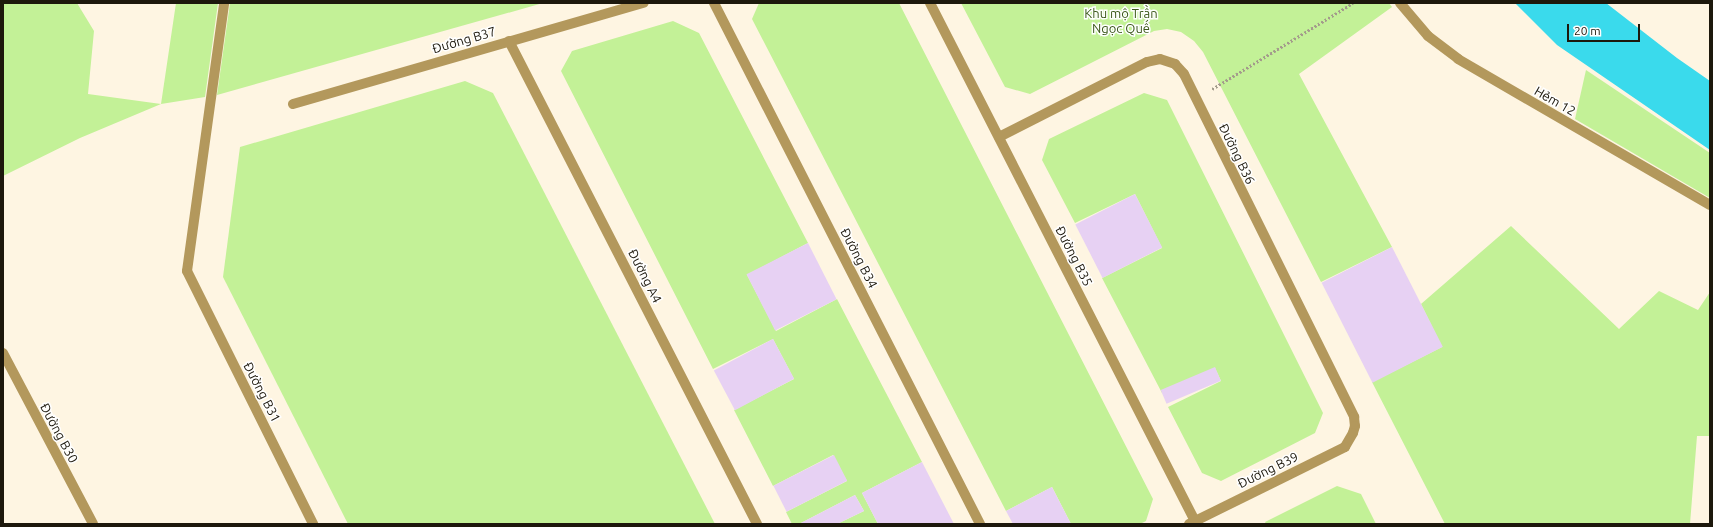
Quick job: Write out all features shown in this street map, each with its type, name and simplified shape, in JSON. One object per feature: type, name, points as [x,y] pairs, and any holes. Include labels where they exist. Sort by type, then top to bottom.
[{"type":"street","name":"Đường B31","points":[[224,3],[187,271],[313,524]]},
{"type":"street","name":"Đường B37","points":[[292,104],[509,40],[644,3]]},
{"type":"street","name":"Đường B34","points":[[714,3],[980,524]]},
{"type":"street","name":"Đường B35","points":[[930,3],[999,137],[1192,522]]},
{"type":"street","name":"Hẻm 12","points":[[1400,3],[1428,36],[1458,59],[1710,206]]},
{"type":"street","name":"Đường A4","points":[[509,40],[757,524]]},
{"type":"street","name":"Đường B36","points":[[999,137],[1147,62],[1160,59],[1175,64],[1184,74],[1354,416],[1355,426],[1353,433]]},
{"type":"street","name":"Đường B30","points":[[3,353],[93,524]]},
{"type":"street","name":"Đường B39","points":[[1192,522],[1345,446],[1353,433]]},
{"type":"path","points":[[1195,98],[1229,80],[1353,3]]},
{"type":"green space","points":[[3,3],[77,3],[94,31],[88,94],[161,104],[80,138],[3,176]]},
{"type":"green space","points":[[176,3],[218,3],[205,97],[161,104]]},
{"type":"green space","points":[[230,3],[543,3],[217,95]]},
{"type":"green space","points":[[759,3],[899,3],[1153,499],[1146,521],[1140,524],[1071,524],[1052,487],[1006,511],[752,19]]},
{"type":"green space","name":"Khu mộ Trần Ngọc Quế","points":[[961,3],[1389,3],[1392,7],[1299,74],[1392,247],[1321,282],[1203,52],[1194,41],[1181,32],[1167,29],[1154,31],[1030,94],[1005,87]]},
{"type":"green space","points":[[673,21],[699,33],[808,243],[747,275],[776,331],[837,299],[922,462],[862,493],[878,524],[837,524],[864,511],[855,495],[799,524],[792,524],[786,512],[847,481],[833,455],[773,486],[734,410],[794,379],[773,339],[713,369],[561,71],[572,51]]},
{"type":"green space","points":[[1586,70],[1710,153],[1710,198],[1575,119]]},
{"type":"green space","points":[[465,81],[493,93],[715,524],[348,524],[223,277],[240,147]]},
{"type":"green space","points":[[1144,93],[1167,100],[1323,413],[1315,433],[1221,481],[1202,473],[1168,407],[1221,381],[1215,368],[1162,393],[1102,278],[1162,248],[1135,194],[1075,223],[1042,160],[1049,139]]},
{"type":"green space","points":[[1511,226],[1619,329],[1659,291],[1698,310],[1710,292],[1710,436],[1697,436],[1690,524],[1445,524],[1372,382],[1442,347],[1421,304]]},
{"type":"green space","points":[[1337,486],[1361,494],[1376,524],[1266,524],[1265,522]]},
{"type":"water","points":[[1515,3],[1606,3],[1677,58],[1710,81],[1710,150],[1557,45]]},
{"type":"building","points":[[1135,194],[1162,247],[1103,278],[1075,224]]},
{"type":"building","points":[[808,243],[837,299],[775,330],[747,274]]},
{"type":"building","points":[[1392,247],[1443,347],[1372,383],[1322,283]]},
{"type":"building","points":[[773,339],[794,379],[735,410],[714,370]]},
{"type":"building","points":[[1215,367],[1221,381],[1167,404],[1161,390]]},
{"type":"building","points":[[834,455],[847,481],[787,512],[773,486]]},
{"type":"building","points":[[922,462],[954,524],[878,524],[862,493]]},
{"type":"building","points":[[1052,487],[1071,524],[1013,524],[1006,511]]},
{"type":"building","points":[[855,495],[864,511],[837,524],[799,524]]}]
